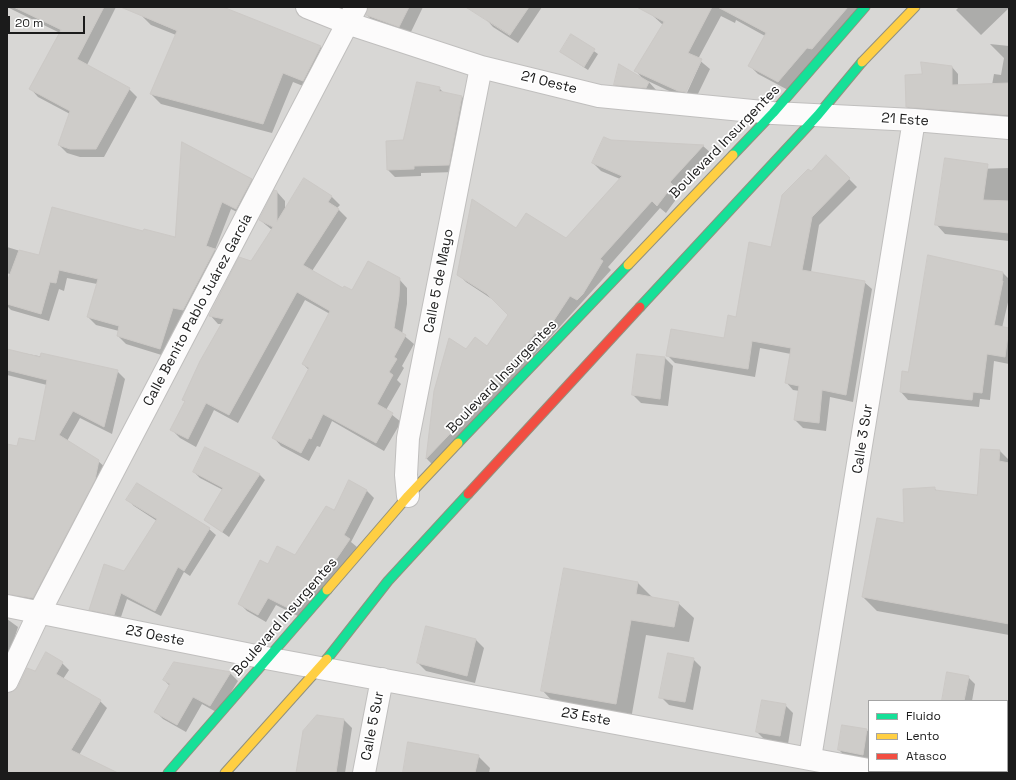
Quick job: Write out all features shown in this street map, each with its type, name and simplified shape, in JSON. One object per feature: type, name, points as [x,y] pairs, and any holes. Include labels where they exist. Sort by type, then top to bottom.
[{"type":"main road","name":"Boulevard Insurgentes","points":[[168,773],[266,658],[321,598],[408,496],[774,113],[865,7]]},
{"type":"main road","points":[[225,773],[312,666],[388,581],[767,168],[809,115],[915,7]]},
{"type":"street","name":"21 Oeste","points":[[307,7],[352,15],[481,67],[598,96],[809,115]]},
{"type":"street","name":"Calle Benito Pablo Juárez García","points":[[7,681],[39,613],[352,15]]},
{"type":"street","name":"Calle 5 de Mayo","points":[[408,496],[406,475],[408,438],[481,67]]},
{"type":"street","name":"21 Este","points":[[809,115],[914,120],[1009,128]]},
{"type":"street","name":"Calle 3 Sur","points":[[810,758],[914,120]]},
{"type":"street","name":"23 Oeste","points":[[7,606],[312,666]]},
{"type":"street","name":"23 Este","points":[[312,666],[868,770]]},
{"type":"street","name":"Calle 5 Sur","points":[[364,773],[382,679]]},
{"type":"shaded area","points":[[7,7],[1009,7],[1009,773],[7,773]]},
{"type":"building","points":[[14,7],[104,7],[77,59],[130,88],[96,149],[70,149],[58,145],[70,111],[29,89],[61,30]]},
{"type":"building","points":[[121,7],[223,7],[321,46],[303,81],[283,73],[263,124],[150,94],[177,31]]},
{"type":"building","points":[[368,7],[409,7],[399,27],[366,15]]},
{"type":"building","points":[[466,7],[529,7],[510,35]]},
{"type":"building","points":[[637,7],[712,7],[688,53],[702,59],[686,92],[678,91],[634,71],[664,22]]},
{"type":"building","points":[[718,7],[848,7],[812,49],[807,48],[778,82],[748,66],[766,33]]},
{"type":"building","points":[[571,34],[595,49],[584,67],[560,52]]},
{"type":"building","points":[[921,62],[952,66],[952,85],[1009,83],[1009,115],[906,107],[905,75],[922,74]]},
{"type":"building","points":[[619,64],[649,82],[646,88],[614,85]]},
{"type":"building","points":[[417,82],[440,87],[439,91],[462,96],[449,165],[414,166],[414,169],[387,170],[386,141],[403,140]]},
{"type":"building","points":[[604,137],[611,140],[704,145],[670,182],[673,185],[657,206],[652,201],[600,259],[603,261],[583,294],[577,300],[570,296],[545,334],[542,337],[535,333],[505,376],[426,459],[434,391],[449,338],[466,349],[475,337],[487,346],[508,315],[487,294],[457,275],[472,199],[516,228],[526,213],[566,238],[622,176],[592,163]]},
{"type":"building","points":[[182,142],[252,179],[236,209],[222,202],[206,246],[215,249],[183,310],[173,308],[160,349],[117,336],[119,326],[87,317],[98,279],[59,270],[56,283],[50,282],[41,314],[7,304],[7,282],[19,250],[39,255],[52,207],[143,231],[144,229],[175,237]]},
{"type":"building","points":[[826,155],[850,178],[812,217],[802,270],[865,281],[846,395],[822,390],[819,423],[794,420],[799,386],[785,383],[791,348],[752,341],[748,369],[666,356],[671,329],[724,338],[728,315],[736,317],[749,242],[771,247],[782,195],[808,169],[811,171]]},
{"type":"building","points":[[945,158],[988,164],[983,200],[1009,201],[1009,233],[935,225]]},
{"type":"building","points":[[304,178],[332,196],[328,202],[339,209],[303,265],[343,288],[344,286],[352,290],[368,261],[400,278],[394,328],[406,335],[394,357],[397,359],[389,372],[393,375],[377,404],[393,413],[376,443],[323,414],[311,439],[309,438],[301,453],[272,438],[309,368],[302,364],[330,311],[297,292],[229,415],[206,403],[188,439],[170,430],[185,401],[182,400],[200,361],[224,319],[209,316],[239,257],[251,261],[273,227],[259,220],[274,190],[277,191],[277,221]]},
{"type":"building","points":[[928,255],[1003,272],[1003,281],[994,325],[1009,328],[1005,357],[987,354],[982,393],[973,392],[972,400],[900,392],[902,371],[908,372]]},
{"type":"building","points":[[7,349],[40,357],[41,353],[118,370],[104,427],[73,411],[59,435],[99,460],[95,480],[33,598],[7,594],[7,444],[17,446],[19,438],[35,441],[47,380],[7,370]]},
{"type":"building","points":[[637,354],[665,357],[660,399],[632,395]]},
{"type":"building","points":[[205,447],[260,474],[222,532],[204,520],[223,488],[193,472]]},
{"type":"building","points":[[981,449],[1000,450],[999,461],[1009,463],[1009,624],[862,597],[877,518],[904,523],[903,489],[935,487],[935,490],[977,495]]},
{"type":"building","points":[[349,480],[367,490],[344,535],[350,539],[335,561],[330,558],[321,577],[292,610],[268,598],[258,615],[238,604],[260,560],[268,564],[277,546],[295,555],[326,506],[334,510]]},
{"type":"building","points":[[137,483],[210,528],[184,571],[178,567],[155,611],[121,593],[114,615],[89,610],[104,564],[124,571],[157,519],[126,500]]},
{"type":"building","points":[[564,568],[638,582],[636,594],[679,602],[674,627],[631,620],[616,704],[541,691]]},
{"type":"building","points":[[426,626],[476,639],[467,676],[417,663]]},
{"type":"building","points":[[46,652],[63,662],[56,674],[101,700],[71,750],[118,773],[7,773],[7,693],[14,691],[18,687],[27,668],[35,671]]},
{"type":"building","points":[[668,653],[694,658],[685,702],[659,698]]},
{"type":"building","points":[[174,662],[231,672],[210,706],[193,697],[177,725],[154,712],[170,684],[163,680]]},
{"type":"building","points":[[947,672],[969,676],[964,700],[942,700]]},
{"type":"building","points":[[762,700],[786,704],[780,736],[756,732]]},
{"type":"building","points":[[317,715],[344,719],[336,773],[296,773],[303,731]]},
{"type":"building","points":[[842,725],[867,729],[863,755],[838,750]]},
{"type":"building","points":[[408,742],[479,755],[475,773],[403,773]]},
{"type":"traffic: fast","points":[[733,155],[773,113],[865,7]]},
{"type":"traffic: fast","points":[[640,307],[818,115],[862,62]]},
{"type":"traffic: fast","points":[[458,443],[628,265]]},
{"type":"traffic: fast","points":[[327,659],[388,581],[468,494]]},
{"type":"traffic: fast","points":[[168,773],[327,590]]},
{"type":"traffic: slow","points":[[862,62],[915,7]]},
{"type":"traffic: slow","points":[[628,265],[733,155]]},
{"type":"traffic: slow","points":[[327,590],[408,496],[458,443]]},
{"type":"traffic: slow","points":[[225,773],[327,659]]},
{"type":"traffic: jam","points":[[468,494],[640,307]]}]
